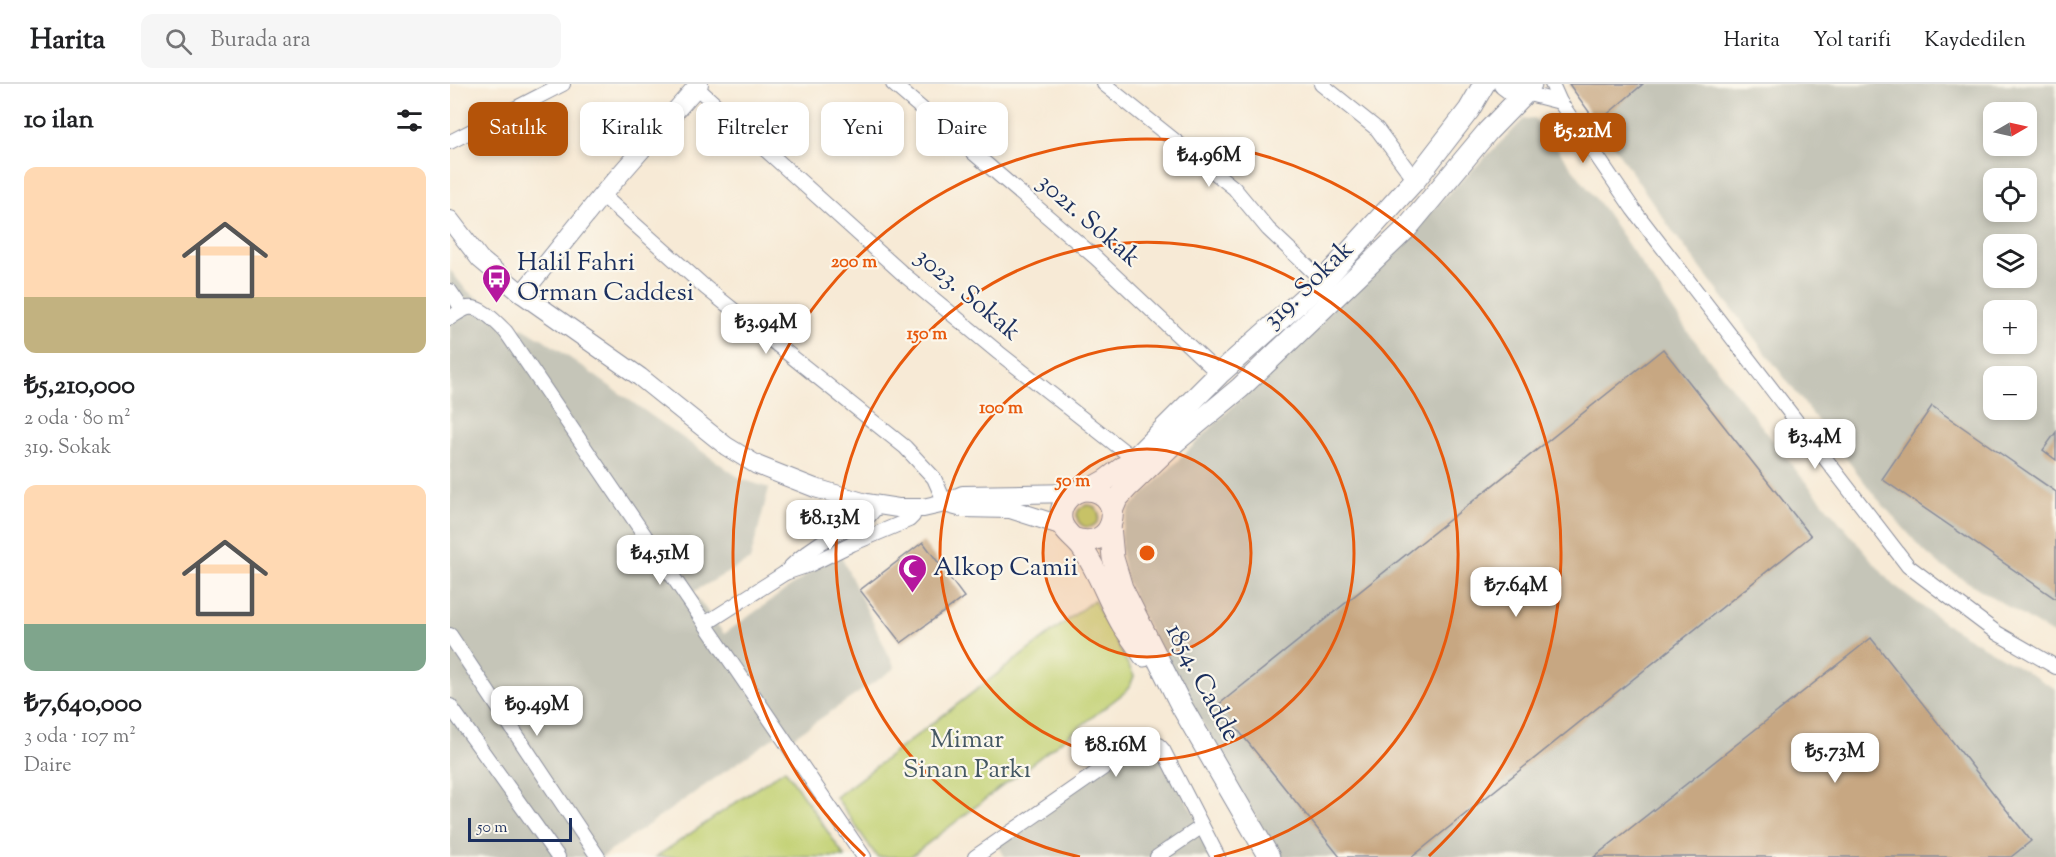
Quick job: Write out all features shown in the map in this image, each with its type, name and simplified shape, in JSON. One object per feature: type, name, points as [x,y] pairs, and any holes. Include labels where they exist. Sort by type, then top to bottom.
[{"type":"main road","name":"319. Sokak","points":[[1081,491],[1106,480],[1134,459],[1219,374],[1323,281],[1415,180],[1469,110],[1484,84]]},
{"type":"main road","points":[[1503,84],[1512,90],[1528,89]]},
{"type":"main road","points":[[522,294],[602,195],[698,86]]},
{"type":"main road","name":"319. Sokak","points":[[1111,519],[1117,499],[1127,488],[1175,442],[1240,388],[1407,228],[1488,130],[1528,89]]},
{"type":"main road","points":[[450,220],[480,259],[522,294],[640,376],[741,457],[782,476],[815,488],[898,508],[945,503],[963,495],[1081,491],[1100,494],[1106,498],[1111,519],[1106,534],[1099,539],[1082,542],[1068,532],[1010,509],[963,508],[945,503]]},
{"type":"main road","points":[[1081,491],[1064,504],[1061,519],[1089,560],[1123,626],[1182,707]]},
{"type":"main road","name":"1854. Cadde","points":[[1111,519],[1113,558],[1117,577],[1182,707],[1269,857]]},
{"type":"street","points":[[450,142],[563,84]]},
{"type":"street","name":"3021. Sokak","points":[[893,84],[1096,258],[1219,374]]},
{"type":"street","points":[[1104,84],[1234,188],[1268,229],[1323,281]]},
{"type":"street","points":[[1321,84],[1377,129],[1415,180]]},
{"type":"street","points":[[1552,84],[1560,102],[1633,209],[1908,566],[1997,633],[2056,667]]},
{"type":"street","name":"3023. Sokak","points":[[698,86],[902,273],[1134,459]]},
{"type":"street","points":[[1528,89],[1560,102]]},
{"type":"street","points":[[602,195],[706,288],[905,447],[934,478],[945,503]]},
{"type":"street","points":[[450,291],[463,310]]},
{"type":"street","points":[[450,318],[468,308],[476,309],[491,318],[506,332],[864,857]]},
{"type":"street","points":[[785,573],[797,559],[869,516],[875,504]]},
{"type":"street","points":[[705,624],[785,573],[809,565],[909,520],[915,508]]},
{"type":"street","points":[[842,531],[840,534],[842,542],[852,544]]},
{"type":"street","points":[[450,635],[598,857]]},
{"type":"street","points":[[450,706],[558,857]]},
{"type":"street","points":[[975,857],[1139,742],[1148,740],[1163,750],[1218,857]]},
{"type":"street","points":[[1157,857],[1202,827]]},
{"type":"shaded area","points":[[1571,84],[2056,84],[2056,636],[1940,565],[1924,551],[1875,496],[1673,232]]},
{"type":"shaded area","points":[[1534,118],[1605,211],[1688,332],[1799,474],[1890,582],[1947,625],[2056,689],[2056,857],[1278,857],[1144,620],[1126,579],[1121,550],[1122,529],[1130,508],[1524,119]]},
{"type":"shaded area","points":[[450,270],[466,290],[510,320],[517,330],[522,328],[543,339],[741,479],[769,488],[750,560],[693,592],[724,634],[839,552],[895,668],[792,738],[786,729],[602,857],[450,857]]},
{"type":"shaded area","points":[[1154,742],[1218,857],[1005,857],[997,843],[1139,743]]},
{"type":"green space","points":[[1088,505],[1098,512],[1099,516],[1092,526],[1088,527],[1078,520],[1077,516],[1084,506]]},
{"type":"green space","name":"Mimar Sinan Parkı","points":[[1094,600],[1134,676],[1125,692],[910,857],[877,857],[836,797]]},
{"type":"green space","points":[[785,769],[845,857],[656,857]]},
{"type":"building","points":[[1569,84],[1643,84],[1597,123]]},
{"type":"building","points":[[1663,349],[1811,536],[1412,857],[1340,857],[1218,705]]},
{"type":"building","points":[[1932,406],[2056,492],[2056,599],[1882,479]]},
{"type":"building","points":[[2056,432],[2056,460],[2043,450]]},
{"type":"building","name":"Alkop Camii","points":[[923,542],[964,597],[901,643],[860,590]]},
{"type":"building","points":[[1871,638],[2031,841],[2011,857],[1594,857]]},
{"type":"place","name":"Halil Fahri Orman Caddesi","points":[[496,304]]},
{"type":"place","name":"Alkop Camii","points":[[912,594]]}]
